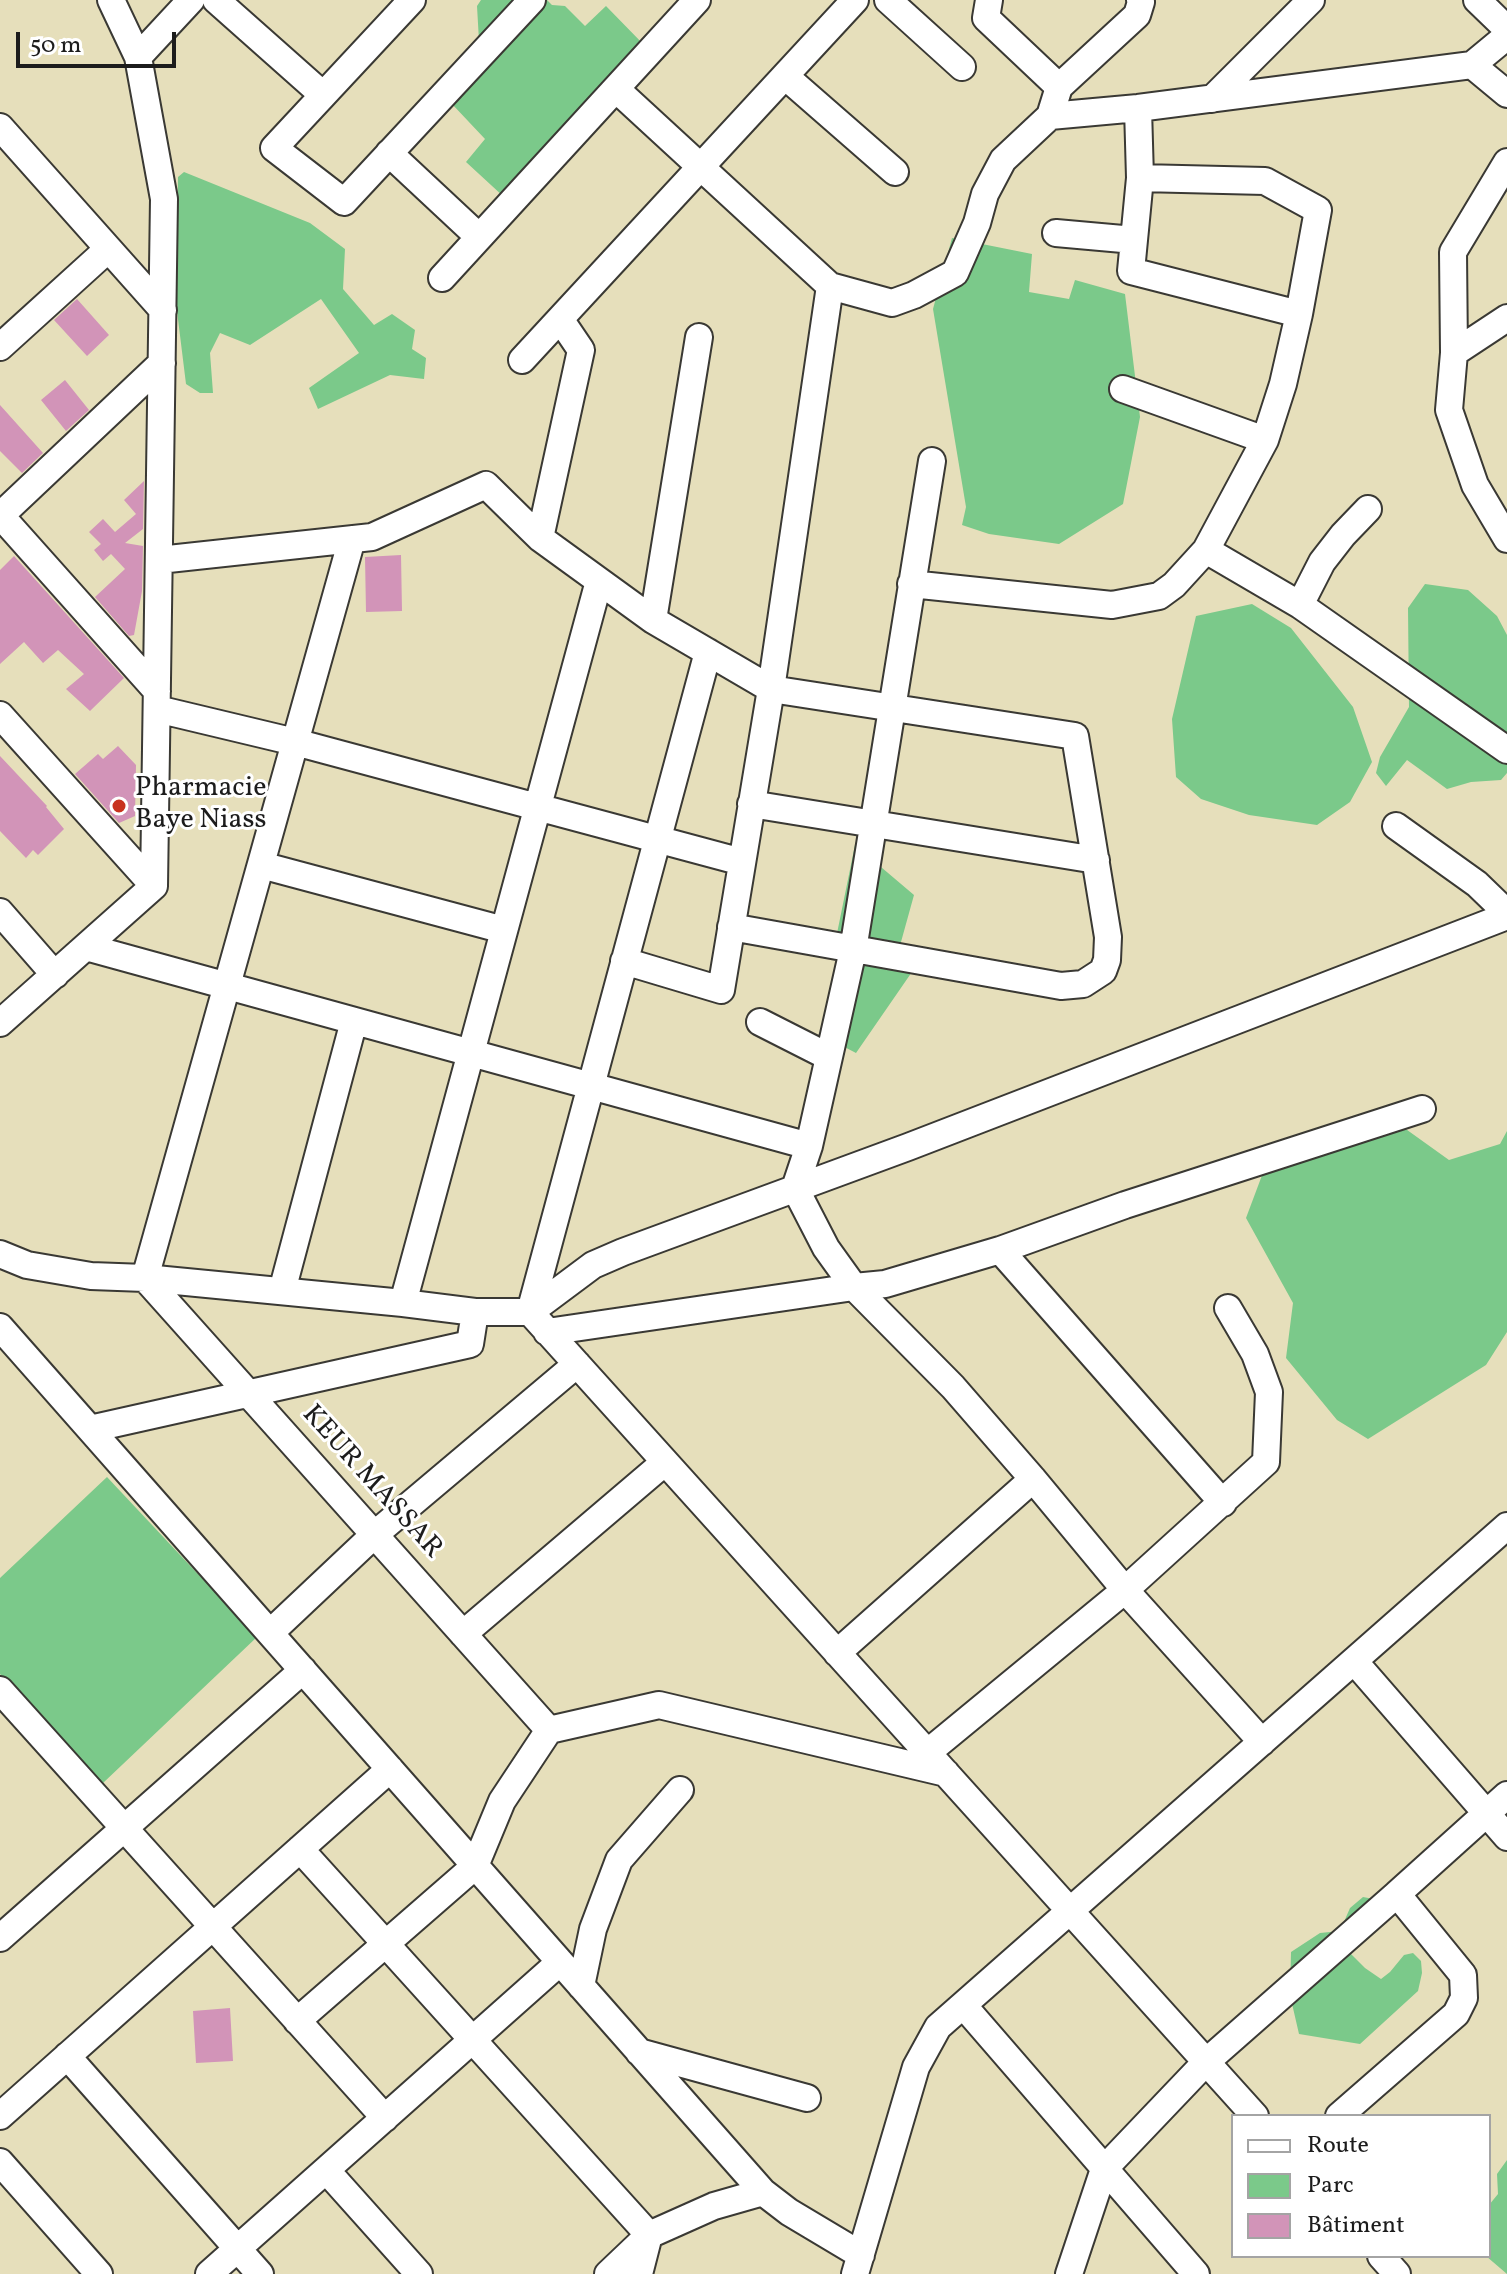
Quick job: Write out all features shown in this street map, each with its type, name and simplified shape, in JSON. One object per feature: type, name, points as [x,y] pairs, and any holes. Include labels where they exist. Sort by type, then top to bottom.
[{"type":"street","points":[[0,1023],[154,886],[164,199],[138,57],[111,0]]},
{"type":"street","points":[[138,57],[191,0]]},
{"type":"street","points":[[216,0],[323,95]]},
{"type":"street","points":[[412,0],[274,148],[344,202],[532,0]]},
{"type":"street","points":[[442,278],[697,0]]},
{"type":"street","points":[[888,0],[962,67]]},
{"type":"street","points":[[989,0],[986,18],[1059,87]]},
{"type":"street","points":[[616,89],[830,286],[892,303],[955,273],[977,223],[985,194],[1003,160],[1050,116],[1059,87],[1137,15],[1140,0]]},
{"type":"street","points":[[1212,99],[1311,0]]},
{"type":"street","points":[[1477,0],[1507,29]]},
{"type":"street","points":[[522,360],[785,76],[845,4]]},
{"type":"street","points":[[1050,116],[1138,108],[1472,65],[1507,36]]},
{"type":"street","points":[[1472,65],[1507,94]]},
{"type":"street","points":[[785,76],[895,172]]},
{"type":"street","points":[[1138,108],[1140,178],[1131,271],[1299,314]]},
{"type":"street","points":[[0,127],[163,310]]},
{"type":"street","points":[[389,153],[479,237]]},
{"type":"street","points":[[1507,162],[1453,252],[1454,353],[1449,410],[1475,485],[1507,539]]},
{"type":"street","points":[[911,584],[1112,605],[1159,596],[1174,585],[1206,550],[1265,440],[1283,384],[1318,210],[1265,181],[1140,178]]},
{"type":"street","points":[[1056,233],[1134,240]]},
{"type":"street","points":[[0,347],[107,250]]},
{"type":"street","points":[[624,961],[721,990],[771,689],[830,286]]},
{"type":"street","points":[[1454,353],[1507,318]]},
{"type":"street","points":[[540,538],[581,350],[560,319]]},
{"type":"street","points":[[653,620],[699,337]]},
{"type":"street","points":[[162,363],[0,515],[157,700],[295,742],[742,862]]},
{"type":"street","points":[[1123,389],[1265,440]]},
{"type":"street","points":[[932,461],[853,950],[809,1146],[795,1188],[826,1248],[854,1287],[953,1387],[1125,1590],[1262,1742]]},
{"type":"street","points":[[159,560],[372,537],[486,485],[540,538],[653,620],[771,689],[1075,736],[1108,937],[1103,971],[1083,984],[1061,986],[731,927]]},
{"type":"street","points":[[1300,605],[1322,562],[1368,509]]},
{"type":"street","points":[[145,1278],[352,539]]},
{"type":"street","points":[[1206,550],[1300,605],[1507,750]]},
{"type":"street","points":[[403,1303],[599,581]]},
{"type":"street","points":[[539,1322],[590,1086],[708,652]]},
{"type":"street","points":[[0,715],[154,886]]},
{"type":"street","points":[[751,804],[1096,860]]},
{"type":"street","points":[[539,1322],[593,1265],[623,1252],[908,1147],[1507,914],[1477,884],[1396,826]]},
{"type":"street","points":[[261,865],[504,930]]},
{"type":"street","points":[[0,912],[55,975]]},
{"type":"street","points":[[86,947],[809,1146]]},
{"type":"street","points":[[282,1291],[354,1021]]},
{"type":"street","points":[[760,1022],[829,1057]]},
{"type":"street","points":[[0,1254],[27,1265],[91,1276],[145,1278],[403,1303],[539,1322],[885,1284],[1000,1250],[1125,1205],[1422,1109]]},
{"type":"street","points":[[1000,1250],[1223,1503]]},
{"type":"street","name":"KEUR MASSAR","points":[[145,1278],[549,1730]]},
{"type":"street","points":[[927,1753],[1125,1590],[1266,1462],[1269,1392],[1255,1354],[1228,1308]]},
{"type":"street","points":[[90,1429],[470,1344],[475,1312]]},
{"type":"street","points":[[539,1322],[1253,2114]]},
{"type":"street","points":[[0,1327],[763,2192],[858,2265],[916,2067],[938,2027],[1507,1526]]},
{"type":"street","points":[[270,1633],[374,1535],[577,1364]]},
{"type":"street","points":[[463,1634],[665,1462]]},
{"type":"street","points":[[837,1653],[1033,1479]]},
{"type":"street","points":[[1354,1661],[1507,1837]]},
{"type":"street","points":[[0,1938],[303,1670]]},
{"type":"street","points":[[0,1690],[385,2118]]},
{"type":"street","points":[[297,2021],[475,1866],[502,1801],[549,1730],[659,1705],[946,1773]]},
{"type":"street","points":[[0,2116],[390,1769]]},
{"type":"street","points":[[581,1986],[593,1929],[619,1860],[680,1790]]},
{"type":"street","points":[[1069,2274],[1104,2169],[1206,2062],[1507,1795]]},
{"type":"street","points":[[300,1849],[649,2235]]},
{"type":"street","points":[[1341,2114],[1456,2014],[1464,1998],[1463,1975],[1397,1894]]},
{"type":"street","points":[[209,2274],[560,1962]]},
{"type":"street","points":[[963,2005],[1196,2274]]},
{"type":"street","points":[[639,2052],[807,2098]]},
{"type":"street","points":[[67,2056],[260,2274]]},
{"type":"street","points":[[0,2162],[99,2274]]},
{"type":"street","points":[[326,2170],[419,2274]]},
{"type":"street","points":[[608,2274],[649,2235],[714,2206],[763,2192]]},
{"type":"street","points":[[639,2274],[649,2235]]},
{"type":"green space","points":[[481,0],[547,0],[552,5],[565,6],[585,26],[606,6],[645,46],[504,197],[466,162],[485,139],[435,86],[479,41],[477,6]]},
{"type":"green space","points":[[184,172],[310,223],[345,249],[343,289],[374,325],[392,314],[415,330],[412,349],[426,358],[424,379],[390,375],[318,409],[309,388],[359,353],[321,299],[250,345],[220,333],[210,353],[213,393],[200,393],[186,384],[176,303],[178,177]]},
{"type":"green space","points":[[952,238],[1032,254],[1029,292],[1069,299],[1075,280],[1125,294],[1140,417],[1123,504],[1059,544],[989,534],[962,525],[966,507],[933,309]]},
{"type":"green space","points":[[1425,584],[1468,590],[1497,616],[1507,635],[1507,773],[1501,780],[1471,782],[1447,789],[1407,760],[1386,786],[1376,773],[1380,757],[1409,707],[1408,608]]},
{"type":"green space","points":[[1252,604],[1291,628],[1353,707],[1372,762],[1350,802],[1317,825],[1249,815],[1201,799],[1176,777],[1172,719],[1196,616]]},
{"type":"green space","points":[[855,845],[914,895],[896,960],[914,969],[856,1053],[833,1041],[854,991],[833,953]]},
{"type":"green space","points":[[1382,1112],[1449,1160],[1500,1144],[1507,1131],[1507,1332],[1486,1365],[1368,1439],[1337,1420],[1286,1358],[1293,1303],[1246,1218],[1267,1162]]},
{"type":"green space","points":[[107,1477],[257,1637],[103,1783],[0,1674],[0,1578]]},
{"type":"green space","points":[[1363,1897],[1384,1901],[1349,1952],[1381,1979],[1404,1955],[1413,1953],[1421,1961],[1418,1991],[1360,2044],[1299,2034],[1290,1995],[1291,1952],[1320,1933],[1340,1931],[1350,1908]]},
{"type":"green space","points":[[1507,2160],[1507,2274],[1488,2258],[1491,2258],[1491,2203],[1498,2194],[1497,2174]]},
{"type":"building","points":[[77,299],[109,335],[87,356],[54,320]]},
{"type":"building","points":[[65,380],[89,410],[66,431],[41,400]]},
{"type":"building","points":[[0,405],[43,453],[22,473],[0,451]]},
{"type":"building","points":[[144,481],[143,529],[125,543],[143,546],[142,591],[134,635],[129,636],[95,597],[125,569],[111,554],[103,561],[94,550],[101,544],[89,532],[103,519],[115,532],[136,514],[124,500]]},
{"type":"building","points":[[401,555],[402,611],[366,612],[365,557]]},
{"type":"building","points":[[14,556],[124,678],[90,711],[66,689],[84,674],[58,650],[43,663],[24,642],[0,664],[0,570]]},
{"type":"building","points":[[118,746],[136,765],[135,816],[119,823],[75,774],[98,754],[103,759]]},
{"type":"building","points":[[0,756],[64,829],[38,855],[33,850],[26,858],[0,831]]},
{"type":"building","points":[[230,2008],[233,2061],[196,2063],[193,2011]]},
{"type":"place","name":"Pharmacie Baye Niass","points":[[119,806]]}]
